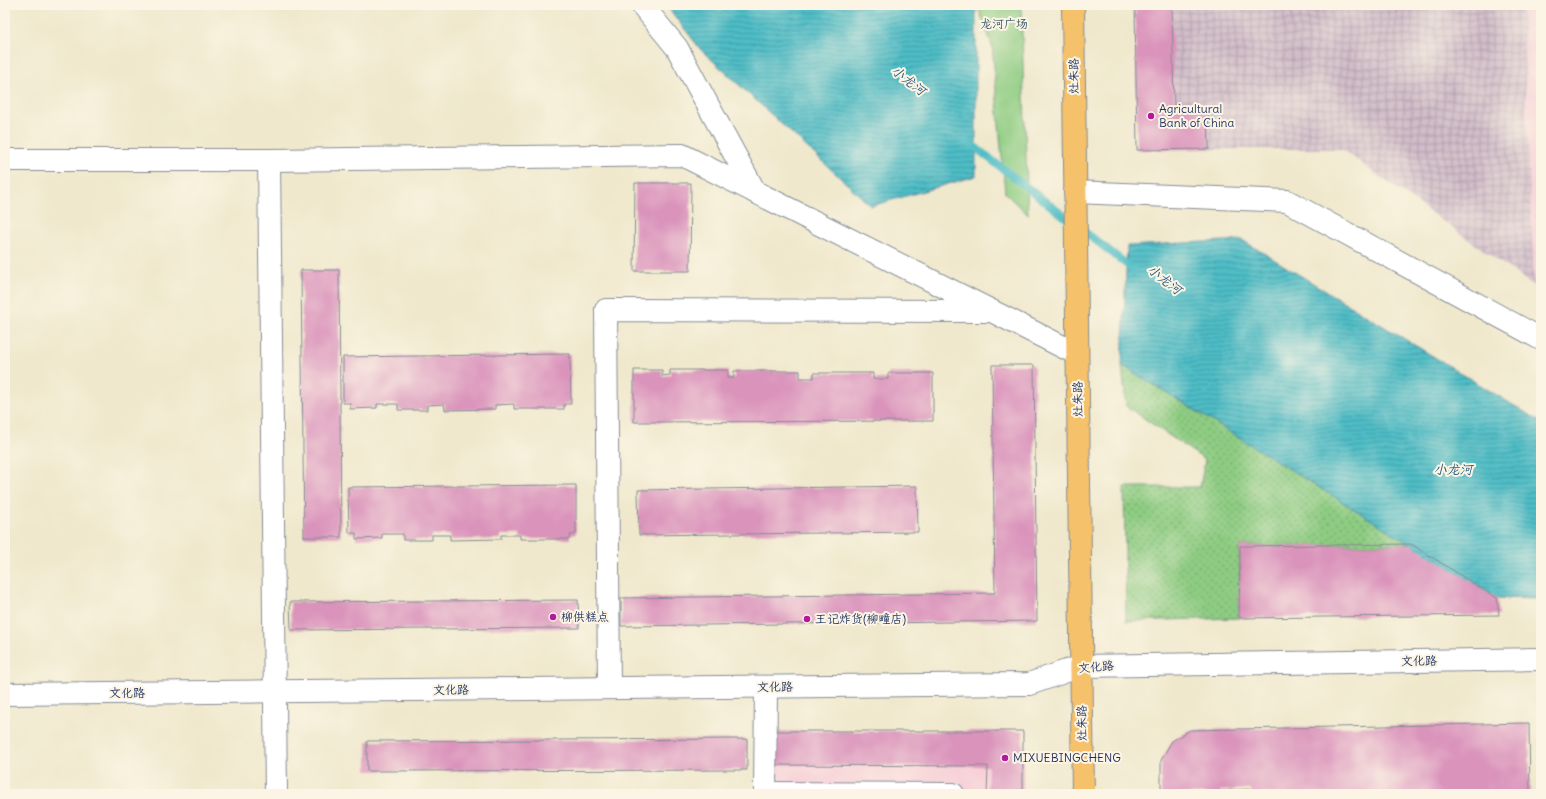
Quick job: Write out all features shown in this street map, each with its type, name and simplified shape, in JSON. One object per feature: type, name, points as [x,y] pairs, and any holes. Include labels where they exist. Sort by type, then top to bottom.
[{"type":"main road","name":"灶朱路","points":[[1073,5],[1083,794]]},
{"type":"street","points":[[642,5],[676,48],[755,192]]},
{"type":"street","points":[[5,160],[270,160],[682,155],[1077,354]]},
{"type":"street","points":[[270,160],[276,794]]},
{"type":"street","points":[[1075,192],[1287,201],[1541,339]]},
{"type":"street","points":[[609,688],[606,310],[992,312]]},
{"type":"street","name":"文化路","points":[[5,694],[1029,684],[1081,666],[1541,659]]},
{"type":"street","points":[[766,687],[765,793],[953,794]]},
{"type":"shaded area","points":[[1172,5],[1522,5],[1534,286],[1341,149],[1209,149],[1208,107],[1174,108]]},
{"type":"shaded area","points":[[1522,5],[1541,5],[1541,291],[1534,286]]},
{"type":"shaded area","points":[[776,731],[1023,731],[1023,794],[776,794]]},
{"type":"green space","name":"龙河广场","points":[[977,5],[1021,5],[1028,215],[1005,193],[992,45]]},
{"type":"green space","points":[[1122,365],[1411,544],[1240,546],[1239,618],[1126,621],[1124,487],[1200,487],[1205,460],[1126,406]]},
{"type":"water","name":"小龙河","points":[[666,5],[976,5],[976,176],[871,206],[701,50]]},
{"type":"water","name":"小龙河","points":[[1242,240],[1541,422],[1541,599],[1497,598],[1122,365],[1127,246]]},
{"type":"building","points":[[1135,5],[1172,5],[1174,108],[1208,107],[1209,149],[1137,150]]},
{"type":"building","points":[[635,183],[691,183],[690,271],[634,271]]},
{"type":"building","points":[[301,270],[339,270],[341,537],[304,537]]},
{"type":"building","points":[[570,354],[571,404],[564,404],[564,409],[514,409],[514,404],[495,405],[495,409],[445,410],[444,404],[427,405],[427,410],[398,410],[398,404],[377,404],[377,408],[350,409],[350,403],[343,403],[343,357]]},
{"type":"building","points":[[992,365],[1034,365],[1037,621],[621,626],[621,598],[995,593]]},
{"type":"building","points":[[634,370],[662,370],[662,376],[670,375],[670,370],[728,370],[728,378],[734,378],[734,371],[800,371],[800,378],[814,378],[814,373],[873,373],[873,379],[888,379],[888,373],[933,373],[933,421],[634,422]]},
{"type":"building","points":[[576,485],[576,534],[570,535],[570,539],[520,539],[520,535],[501,535],[501,539],[450,540],[450,535],[432,535],[432,540],[403,540],[403,534],[382,534],[382,538],[356,539],[356,533],[349,533],[348,487]]},
{"type":"building","points":[[917,486],[918,532],[639,535],[638,490]]},
{"type":"building","points":[[1411,544],[1497,598],[1499,615],[1239,618],[1240,546]]},
{"type":"building","points":[[578,600],[579,628],[291,630],[290,602]]},
{"type":"building","points":[[1529,723],[1530,794],[1251,794],[1251,789],[1220,791],[1220,794],[1161,794],[1161,760],[1172,741],[1190,730]]},
{"type":"building","points":[[776,731],[1023,731],[1023,794],[987,794],[988,766],[776,765]]},
{"type":"building","points":[[747,739],[747,770],[367,771],[367,741]]},
{"type":"waterway","name":"小龙河","points":[[967,141],[1134,270]]},
{"type":"place","name":"Agricultural Bank of China","points":[[1151,116]]},
{"type":"place","name":"柳供糕点","points":[[553,617]]},
{"type":"place","name":"王记炸货(柳疃店)","points":[[807,619]]},
{"type":"place","name":"MIXUEBINGCHENG","points":[[1005,758]]}]
